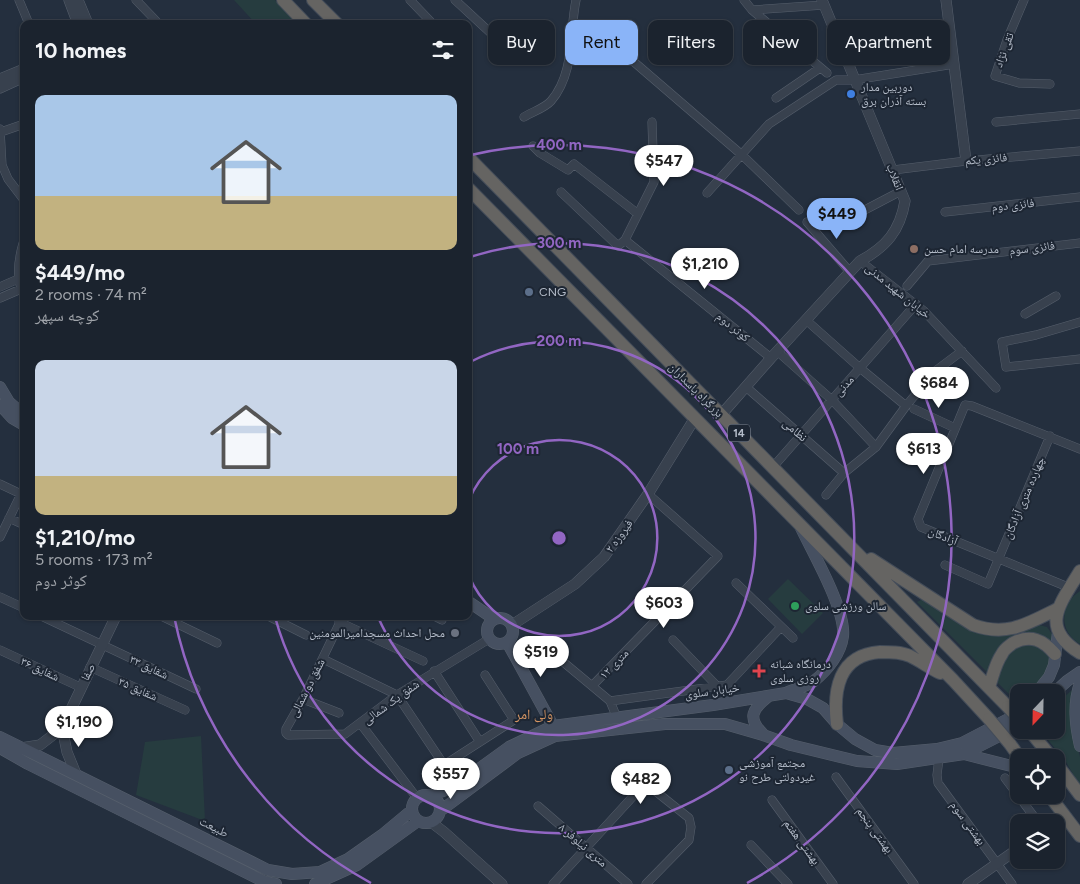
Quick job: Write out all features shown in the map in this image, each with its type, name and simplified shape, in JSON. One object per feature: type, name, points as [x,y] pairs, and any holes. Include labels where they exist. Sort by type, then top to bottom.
[{"type":"highway","points":[[283,0],[302,20]]},
{"type":"highway","points":[[313,0],[332,20]]},
{"type":"highway","name":"بزرگراه پاسداران","points":[[472,161],[1010,705]]},
{"type":"highway","name":"بزرگراه پاسداران","points":[[472,192],[953,680],[1014,749]]},
{"type":"highway","points":[[851,546],[973,625],[988,630],[1004,630],[1026,624],[1057,609]]},
{"type":"highway","points":[[1080,572],[1057,609],[1056,621],[1058,632],[1067,644],[1080,653]]},
{"type":"highway","points":[[990,687],[1002,652],[1015,642],[1032,638],[1046,644],[1055,654]]},
{"type":"highway","points":[[837,724],[835,703],[838,684],[845,669],[856,659],[872,653],[890,652],[909,656],[953,680]]},
{"type":"highway","points":[[1037,739],[1045,749]]},
{"type":"highway","points":[[1065,775],[1080,796]]},
{"type":"highway","points":[[1056,804],[1080,836]]},
{"type":"main road","points":[[0,388],[9,402],[20,411]]},
{"type":"main road","points":[[2,411],[20,422]]},
{"type":"main road","points":[[786,693],[813,682],[827,668],[838,652],[843,636],[842,622],[837,604],[799,524]]},
{"type":"main road","points":[[472,604],[494,619]]},
{"type":"main road","points":[[494,619],[505,619],[512,625],[512,636],[507,642],[495,644],[489,639],[487,626],[494,619]]},
{"type":"main road","points":[[1043,684],[1054,665],[1058,632]]},
{"type":"main road","points":[[507,642],[554,731]]},
{"type":"main road","points":[[1064,684],[1080,672]]},
{"type":"main road","points":[[1080,683],[1076,695],[1074,716],[1080,746]]},
{"type":"main road","name":"خیابان سلوی","points":[[430,796],[454,787],[509,747],[554,731],[617,718],[786,693],[807,699],[823,708],[837,724],[855,739],[875,750],[894,754],[937,749],[962,743],[1010,718]]},
{"type":"main road","points":[[763,735],[755,726],[753,718],[760,702],[769,696]]},
{"type":"main road","name":"خیابان سلوی","points":[[440,811],[518,753],[554,731],[665,724],[725,724],[791,745],[857,761],[897,764],[964,754],[1010,731]]},
{"type":"main road","name":"طبیعت","points":[[0,737],[268,870],[292,874],[320,872],[348,859],[382,835],[412,810]]},
{"type":"main road","name":"طبیعت","points":[[0,748],[28,764],[265,882],[276,884]]},
{"type":"main road","points":[[964,754],[1010,766]]},
{"type":"main road","points":[[425,795],[430,796],[437,801],[440,811],[438,817],[426,823],[418,821],[413,814],[412,805],[417,798],[425,795]]},
{"type":"main road","points":[[315,884],[357,865],[418,821]]},
{"type":"street","points":[[19,0],[27,20]]},
{"type":"street","points":[[69,0],[76,20]]},
{"type":"street","points":[[78,0],[86,20]]},
{"type":"street","points":[[136,0],[155,20]]},
{"type":"street","points":[[410,0],[429,20]]},
{"type":"street","points":[[524,116],[550,102],[564,81],[568,66],[576,0]]},
{"type":"street","points":[[744,0],[752,10],[827,73]]},
{"type":"street","points":[[946,0],[966,161]]},
{"type":"street","name":"تقی نژاد","points":[[1024,0],[1007,40],[995,76],[1020,83],[1050,84]]},
{"type":"street","points":[[458,1],[488,30]]},
{"type":"street","points":[[752,10],[823,3]]},
{"type":"street","name":"انقلاب","points":[[823,3],[830,20]]},
{"type":"street","points":[[707,193],[770,124],[836,80],[854,80],[954,64]]},
{"type":"street","points":[[637,65],[742,155],[799,210]]},
{"type":"street","name":"انقلاب","points":[[721,415],[774,354],[860,261],[878,251],[895,231],[902,216],[905,201],[848,65]]},
{"type":"street","points":[[776,98],[820,68]]},
{"type":"street","points":[[0,79],[20,71]]},
{"type":"street","points":[[0,88],[20,79]]},
{"type":"street","points":[[996,122],[1080,114]]},
{"type":"street","points":[[561,192],[618,246],[625,240],[654,182],[652,122]]},
{"type":"street","points":[[20,125],[0,131],[2,165],[8,179],[20,195]]},
{"type":"street","points":[[533,146],[540,153],[568,170],[574,164],[638,214]]},
{"type":"street","name":"فائزی یکم","points":[[893,170],[966,161],[1080,151]]},
{"type":"street","points":[[857,214],[901,191]]},
{"type":"street","name":"فائزی دوم","points":[[945,212],[1080,198]]},
{"type":"street","points":[[807,222],[850,272]]},
{"type":"street","name":"کوثر دوم","points":[[625,240],[832,400],[876,447]]},
{"type":"street","name":"فائزی سوم","points":[[907,286],[928,261],[1080,243]]},
{"type":"street","points":[[20,261],[18,279],[20,284]]},
{"type":"street","name":"خیابان شهید مدنی","points":[[860,261],[924,311],[996,388]]},
{"type":"street","points":[[0,287],[18,279]]},
{"type":"street","points":[[0,298],[20,291]]},
{"type":"street","points":[[1025,314],[1056,296]]},
{"type":"street","name":"مدنی","points":[[773,467],[916,304]]},
{"type":"street","points":[[806,320],[860,368],[910,408],[954,428]]},
{"type":"street","points":[[1080,322],[1036,335],[1002,342],[1006,367],[1080,358]]},
{"type":"street","points":[[826,495],[844,473],[876,447],[910,408],[934,372],[962,351]]},
{"type":"street","name":"نظامی","points":[[746,387],[844,473]]},
{"type":"street","name":"آزادگان","points":[[1062,585],[921,527],[918,519],[965,405],[972,406],[1080,449]]},
{"type":"street","name":"فیروزه ٢","points":[[512,625],[575,584],[604,557],[648,494],[695,418]]},
{"type":"street","name":"چهارده متری آزادگان","points":[[945,565],[988,584],[1050,436]]},
{"type":"street","points":[[0,484],[20,494]]},
{"type":"street","name":"۱۲ متری","points":[[592,686],[718,556],[648,494]]},
{"type":"street","points":[[0,535],[20,496]]},
{"type":"street","points":[[9,518],[20,523]]},
{"type":"street","points":[[736,583],[793,638]]},
{"type":"street","points":[[0,597],[20,606]]},
{"type":"street","name":"شقایق ۳۳","points":[[49,620],[196,689]]},
{"type":"street","name":"صفا","points":[[62,728],[80,687],[114,620]]},
{"type":"street","points":[[170,620],[217,643]]},
{"type":"street","points":[[276,620],[306,635]]},
{"type":"street","name":"شفق دو شمالی","points":[[286,733],[286,729],[303,699],[341,620]]},
{"type":"street","points":[[343,620],[423,661]]},
{"type":"street","points":[[610,701],[727,685],[781,628]]},
{"type":"street","name":"شفق یک شمالی","points":[[286,733],[291,736],[345,734],[397,695],[489,639]]},
{"type":"street","points":[[673,640],[717,686]]},
{"type":"street","name":"شقایق ۳۶","points":[[0,650],[80,687]]},
{"type":"street","points":[[550,651],[610,701],[617,718]]},
{"type":"street","points":[[322,659],[397,695],[444,765],[514,720],[485,675]]},
{"type":"street","name":"شقایق ۳۵","points":[[90,667],[185,710]]},
{"type":"street","points":[[434,671],[480,742]]},
{"type":"street","points":[[303,699],[339,713]]},
{"type":"street","points":[[360,723],[417,798]]},
{"type":"street","points":[[20,748],[40,746],[62,728],[67,752],[76,774]]},
{"type":"street","name":"بهشتی سوم","points":[[939,758],[936,775],[938,783],[1012,884]]},
{"type":"street","name":"بهشتی پنجم","points":[[836,777],[914,884]]},
{"type":"street","points":[[1005,778],[1032,814]]},
{"type":"street","points":[[553,884],[637,792],[646,787],[654,790],[689,818],[691,827],[689,840],[646,884]]},
{"type":"street","name":"بهشتی هفتم","points":[[772,800],[833,884]]},
{"type":"street","name":"۸ متری نیلوفر","points":[[538,806],[628,884]]},
{"type":"street","points":[[431,822],[502,884]]},
{"type":"street","points":[[751,845],[788,884]]},
{"type":"street","points":[[968,884],[1010,855]]},
{"type":"street","points":[[974,884],[982,875]]},
{"type":"green space","points":[[234,0],[275,0],[294,20],[252,20]]},
{"type":"green space","name":"سالن ورزشی سلوی","points":[[788,579],[823,613],[802,634],[768,599]]},
{"type":"green space","points":[[1080,591],[1080,644],[1068,632],[1064,618],[1068,603]]},
{"type":"green space","points":[[927,597],[969,625],[1039,625],[1047,627],[1052,634],[1053,642],[1047,671],[1038,684],[1010,684],[1010,695],[917,602]]},
{"type":"green space","points":[[1072,690],[1070,716],[1080,757],[1080,786],[1065,761],[1065,749],[1055,749],[1047,739],[1065,739],[1065,696]]},
{"type":"green space","points":[[201,736],[205,821],[136,795],[145,742]]},
{"type":"place","name":"دوربین مدار بسته آذران برق","points":[[851,94]]},
{"type":"place","name":"مدرسه امام حسن","points":[[914,249]]},
{"type":"place","name":"CNG","points":[[529,292]]},
{"type":"place","name":"سالن ورزشی سلوی","points":[[795,606]]},
{"type":"place","name":"محل احداث مسجدامیرالمومنین","points":[[455,633]]},
{"type":"place","name":"درمانگاه شبانه روزی سلوی","points":[[759,671]]},
{"type":"place","name":"مجتمع آموزشی غیردولتی طرح نو","points":[[729,770]]},
{"type":"district","name":"ولی امر","points":[[534,714]]}]
